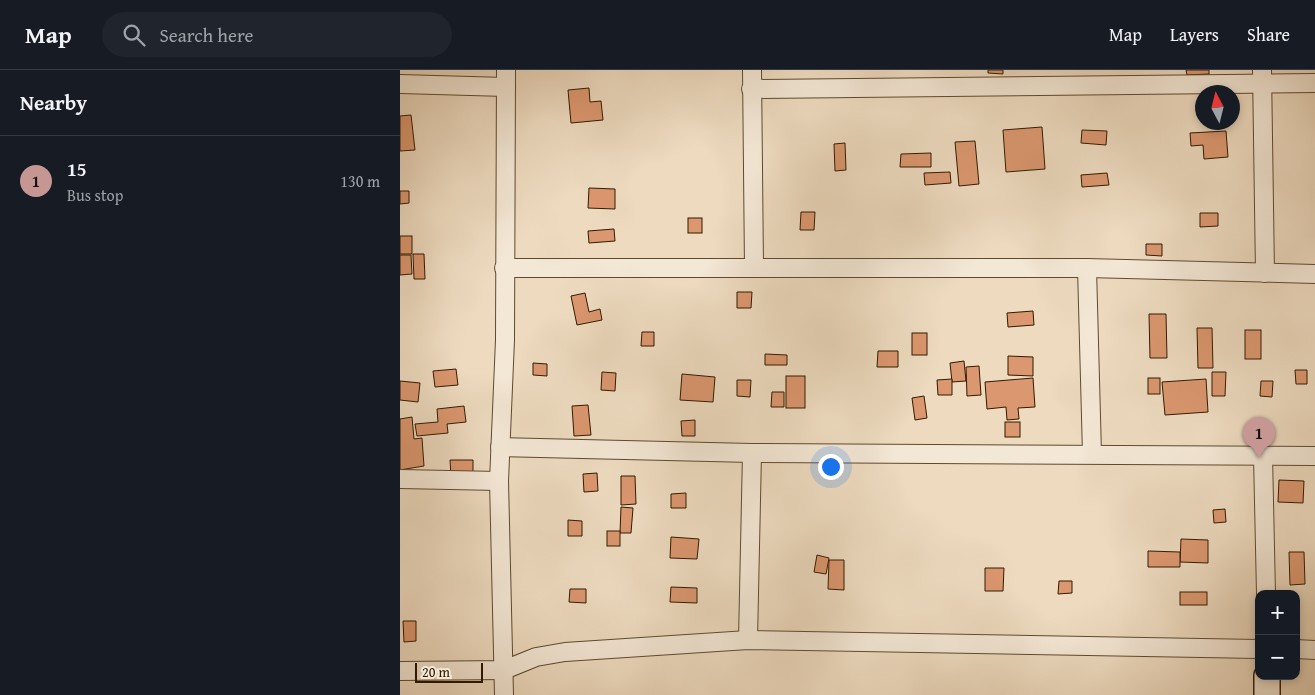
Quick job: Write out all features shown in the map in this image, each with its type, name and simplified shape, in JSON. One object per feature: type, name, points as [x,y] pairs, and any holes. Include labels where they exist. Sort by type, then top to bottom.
[{"type":"street","points":[[752,70],[754,267]]},
{"type":"street","points":[[751,89],[1262,77],[1315,83]]},
{"type":"street","points":[[1262,77],[1265,274]]},
{"type":"street","points":[[400,84],[506,79],[505,340],[500,446],[504,695]]},
{"type":"street","points":[[504,268],[1087,268],[1315,274]]},
{"type":"street","points":[[1087,268],[1092,454]]},
{"type":"street","points":[[500,446],[752,452],[1315,456]]},
{"type":"street","points":[[748,640],[752,452]]},
{"type":"street","points":[[1263,455],[1266,590]]},
{"type":"street","points":[[400,479],[500,481]]},
{"type":"street","points":[[400,671],[504,670],[536,657],[565,652],[748,640],[1255,649]]},
{"type":"street","points":[[1300,649],[1315,650]]},
{"type":"street","points":[[1267,680],[1267,695]]},
{"type":"building","points":[[988,70],[1003,70],[1003,74],[988,73]]},
{"type":"building","points":[[1186,70],[1209,70],[1209,74],[1187,75]]},
{"type":"building","points":[[589,88],[590,102],[601,101],[603,120],[571,123],[568,90]]},
{"type":"building","points":[[411,115],[415,150],[400,151],[400,116]]},
{"type":"building","points":[[1042,127],[1045,169],[1006,172],[1003,130]]},
{"type":"building","points":[[1082,130],[1107,131],[1106,145],[1081,143]]},
{"type":"building","points":[[1226,131],[1228,157],[1204,159],[1203,145],[1191,146],[1190,133]]},
{"type":"building","points":[[975,141],[979,184],[959,186],[955,142]]},
{"type":"building","points":[[845,143],[846,170],[835,171],[834,144]]},
{"type":"building","points":[[931,153],[931,167],[900,167],[901,154]]},
{"type":"building","points":[[950,172],[951,183],[925,185],[924,173]]},
{"type":"building","points":[[1107,173],[1109,185],[1082,187],[1081,175]]},
{"type":"building","points":[[589,188],[615,189],[615,209],[588,208]]},
{"type":"building","points":[[400,191],[409,191],[409,203],[400,204]]},
{"type":"building","points":[[801,212],[815,212],[814,230],[800,230]]},
{"type":"building","points":[[1200,213],[1218,213],[1218,226],[1200,227]]},
{"type":"building","points":[[688,218],[702,218],[702,233],[688,233]]},
{"type":"building","points":[[614,229],[615,241],[589,243],[588,231]]},
{"type":"building","points":[[400,236],[412,236],[412,254],[400,254]]},
{"type":"building","points":[[1146,244],[1162,244],[1162,256],[1146,255]]},
{"type":"building","points":[[413,254],[424,254],[425,279],[414,279]]},
{"type":"building","points":[[400,255],[411,255],[412,274],[400,275]]},
{"type":"building","points":[[737,292],[752,292],[751,308],[737,308]]},
{"type":"building","points":[[585,293],[589,312],[600,309],[602,320],[577,325],[571,296]]},
{"type":"building","points":[[1033,311],[1034,325],[1008,327],[1007,313]]},
{"type":"building","points":[[1149,314],[1166,314],[1167,358],[1150,358]]},
{"type":"building","points":[[1197,328],[1212,328],[1213,368],[1198,368]]},
{"type":"building","points":[[1245,330],[1261,330],[1261,359],[1245,359]]},
{"type":"building","points":[[642,332],[654,332],[654,346],[641,346]]},
{"type":"building","points":[[912,333],[927,333],[927,355],[912,355]]},
{"type":"building","points":[[878,351],[898,351],[898,367],[877,367]]},
{"type":"building","points":[[765,354],[787,355],[787,365],[765,365]]},
{"type":"building","points":[[1008,356],[1033,357],[1033,376],[1008,375]]},
{"type":"building","points":[[964,361],[966,381],[952,382],[950,363]]},
{"type":"building","points":[[533,363],[547,364],[547,376],[533,375]]},
{"type":"building","points":[[979,366],[981,395],[967,396],[966,367]]},
{"type":"building","points":[[456,369],[458,385],[435,387],[433,371]]},
{"type":"building","points":[[1295,370],[1307,370],[1307,384],[1296,384]]},
{"type":"building","points":[[602,372],[616,373],[615,391],[601,390]]},
{"type":"building","points":[[1212,372],[1226,372],[1225,396],[1212,396]]},
{"type":"building","points":[[682,374],[715,377],[713,402],[680,400]]},
{"type":"building","points":[[786,376],[805,376],[805,408],[786,408]]},
{"type":"building","points":[[1033,378],[1035,407],[1018,408],[1019,419],[1007,420],[1006,407],[987,409],[985,382]]},
{"type":"building","points":[[1148,378],[1160,378],[1160,394],[1148,394]]},
{"type":"building","points":[[952,379],[952,395],[938,395],[937,380]]},
{"type":"building","points":[[1206,379],[1208,412],[1165,415],[1162,382]]},
{"type":"building","points":[[737,380],[751,380],[750,397],[737,396]]},
{"type":"building","points":[[400,381],[420,383],[418,402],[400,400]]},
{"type":"building","points":[[1261,381],[1273,381],[1272,397],[1260,396]]},
{"type":"building","points":[[772,392],[784,392],[784,407],[771,407]]},
{"type":"building","points":[[924,396],[927,418],[915,420],[912,398]]},
{"type":"building","points":[[588,405],[591,435],[574,436],[572,406]]},
{"type":"building","points":[[464,406],[466,422],[447,424],[448,433],[417,436],[415,424],[438,422],[437,409]]},
{"type":"building","points":[[412,417],[414,439],[422,438],[424,466],[400,470],[400,419]]},
{"type":"building","points":[[695,420],[695,436],[682,436],[681,421]]},
{"type":"building","points":[[1005,422],[1020,422],[1020,437],[1005,437]]},
{"type":"building","points":[[450,460],[473,460],[473,476],[451,476]]},
{"type":"building","points":[[597,473],[598,491],[584,492],[583,474]]},
{"type":"building","points":[[621,476],[635,476],[636,504],[621,505]]},
{"type":"building","points":[[1279,480],[1304,481],[1303,503],[1278,502]]},
{"type":"building","points":[[686,493],[686,508],[671,508],[671,494]]},
{"type":"building","points":[[621,507],[633,508],[631,533],[620,533]]},
{"type":"building","points":[[1225,509],[1226,522],[1214,523],[1213,510]]},
{"type":"building","points":[[568,520],[582,521],[582,536],[568,536]]},
{"type":"building","points":[[607,531],[620,531],[620,546],[607,546]]},
{"type":"building","points":[[671,537],[699,539],[697,559],[670,558]]},
{"type":"building","points":[[1181,539],[1208,540],[1208,563],[1180,562]]},
{"type":"building","points":[[1148,551],[1180,552],[1180,567],[1148,567]]},
{"type":"building","points":[[1289,552],[1304,552],[1305,584],[1290,585]]},
{"type":"building","points":[[817,555],[829,558],[826,574],[814,572]]},
{"type":"building","points":[[829,560],[844,560],[844,590],[828,589]]},
{"type":"building","points":[[985,568],[1004,568],[1003,591],[985,591]]},
{"type":"building","points":[[1059,581],[1072,581],[1072,593],[1058,594]]},
{"type":"building","points":[[671,587],[697,588],[697,603],[670,602]]},
{"type":"building","points":[[570,589],[586,589],[586,603],[569,602]]},
{"type":"building","points":[[1180,592],[1207,592],[1207,605],[1180,605]]},
{"type":"building","points":[[403,621],[416,621],[416,641],[404,642]]},
{"type":"place","name":"15","points":[[1259,458]]}]
